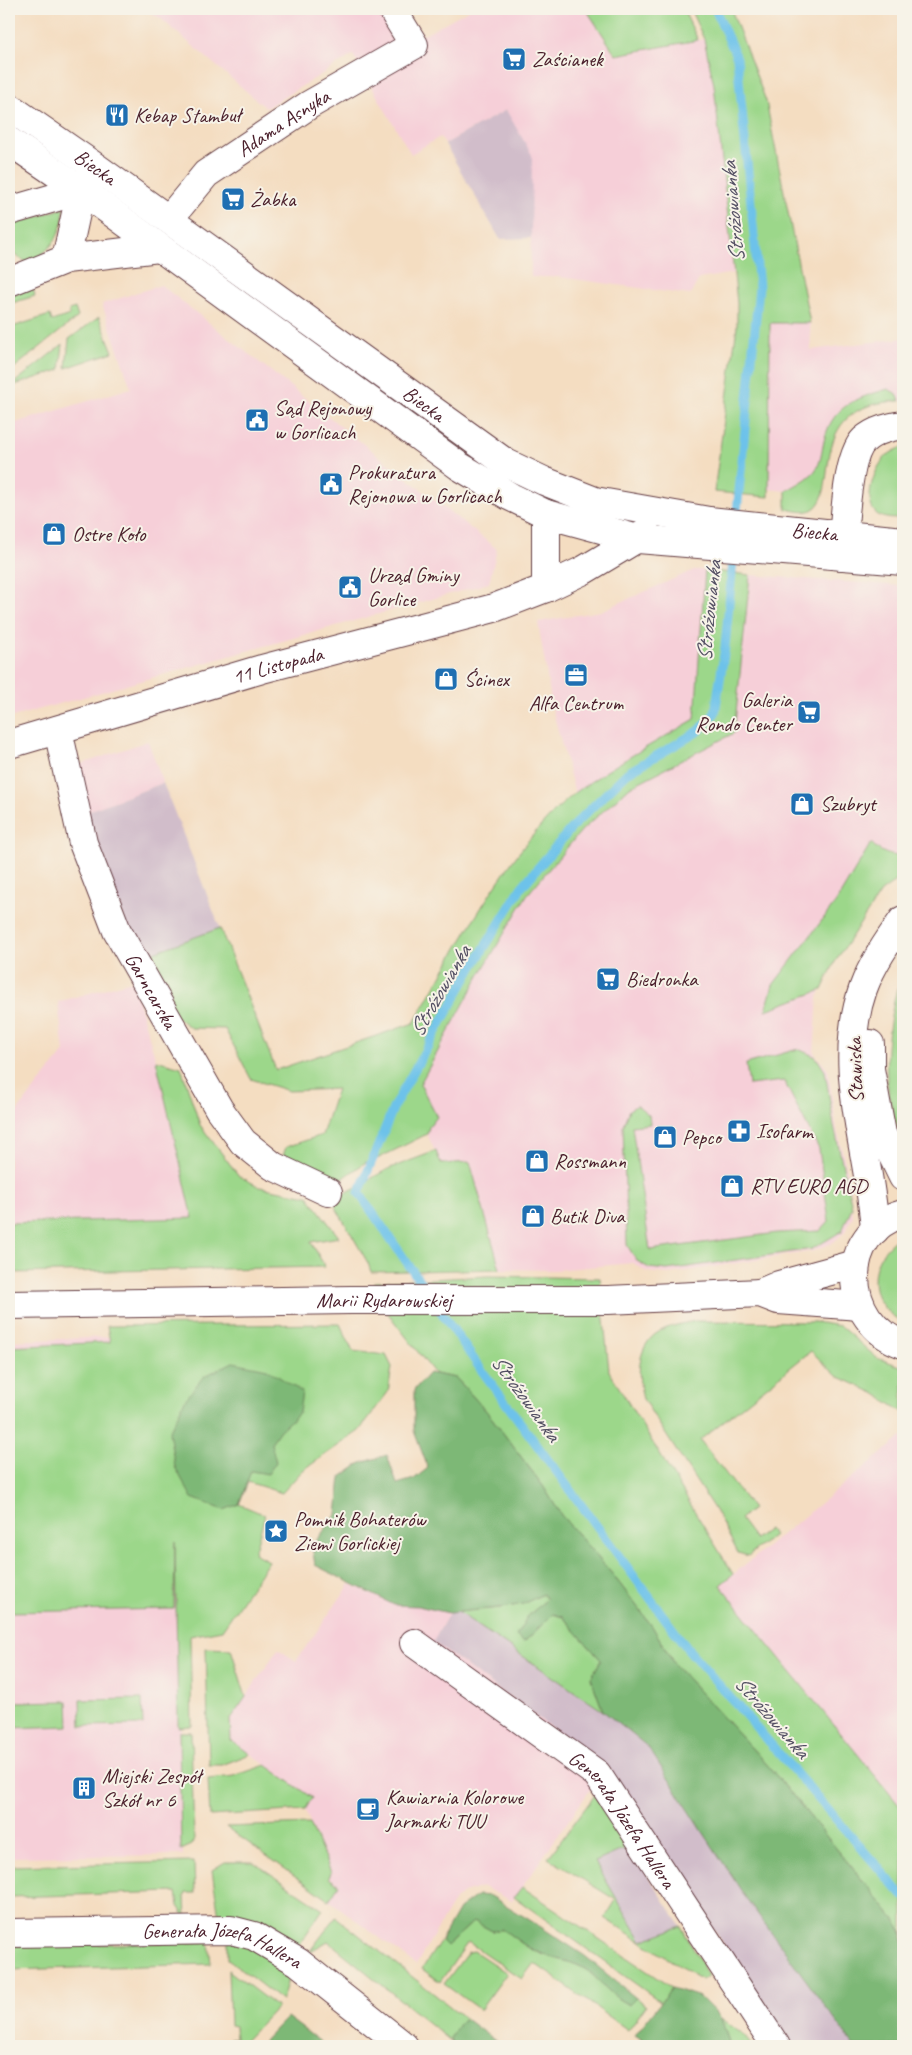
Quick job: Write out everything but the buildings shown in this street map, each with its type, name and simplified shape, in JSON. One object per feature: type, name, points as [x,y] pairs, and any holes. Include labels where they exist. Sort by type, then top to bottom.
[{"type":"street","name":"Adama Asnyka","points":[[169,219],[206,174],[309,105],[414,45],[392,9]]},
{"type":"street","name":"Biecka","points":[[9,107],[169,219],[506,463],[544,481],[595,501],[671,514],[708,533]]},
{"type":"street","name":"Biecka","points":[[9,141],[80,190],[459,466],[511,497],[546,514],[638,539],[708,533],[842,545],[903,541]]},
{"type":"street","points":[[66,259],[80,190],[97,168]]},
{"type":"street","points":[[9,211],[80,190]]},
{"type":"street","points":[[9,282],[66,259],[159,248]]},
{"type":"street","points":[[842,545],[851,467],[864,440],[886,427],[903,425]]},
{"type":"street","points":[[546,514],[546,588]]},
{"type":"street","name":"11 Listopada","points":[[9,744],[262,669],[494,608],[546,588],[638,539],[671,514]]},
{"type":"street","name":"Biecka","points":[[842,545],[903,562]]},
{"type":"street","name":"Garncarska","points":[[58,730],[83,843],[117,931],[219,1109],[242,1142],[272,1166],[328,1192]]},
{"type":"street","name":"Stawiska","points":[[876,1230],[855,1102],[851,1064],[854,1026],[863,988],[886,944],[903,920]]},
{"type":"street","name":"Stawiska","points":[[903,946],[888,973],[875,1005],[870,1032],[870,1069],[882,1134],[903,1177]]},
{"type":"street","points":[[903,1214],[887,1221],[866,1242],[856,1264],[855,1290],[860,1306],[878,1330],[903,1344]]},
{"type":"street","name":"Marii Rydarowskiej","points":[[760,1293],[778,1284],[856,1264]]},
{"type":"street","name":"Marii Rydarowskiej","points":[[9,1305],[350,1300],[608,1300],[760,1293],[778,1300],[860,1306]]},
{"type":"street","name":"Generała Józefa Hallera","points":[[414,1644],[597,1774],[776,2046]]},
{"type":"street","name":"Generała Józefa Hallera","points":[[9,1933],[231,1930],[254,1936],[298,1962],[404,2046]]},
{"type":"shaded area","points":[[144,9],[378,9],[398,49],[470,9],[586,9],[615,55],[704,39],[714,85],[733,273],[699,279],[690,295],[559,277],[531,277],[530,156],[506,110],[445,144],[440,137],[411,154],[353,55],[266,108],[160,18]]},
{"type":"shaded area","points":[[506,110],[532,155],[531,238],[500,239],[445,144]]},
{"type":"shaded area","points":[[161,285],[497,549],[489,583],[9,718],[9,425],[131,388],[102,304]]},
{"type":"shaded area","points":[[770,323],[810,323],[811,350],[903,338],[903,400],[900,401],[897,394],[843,407],[831,422],[825,438],[820,462],[813,474],[786,491],[768,489]]},
{"type":"shaded area","points":[[694,570],[705,570],[695,719],[575,794],[553,712],[538,622],[601,611]]},
{"type":"shaded area","points":[[750,575],[903,586],[903,876],[881,892],[835,962],[818,997],[814,1053],[828,1070],[836,1125],[848,1175],[853,1216],[844,1233],[832,1243],[814,1251],[668,1274],[647,1272],[633,1263],[555,1270],[500,1269],[470,1162],[441,1164],[427,1134],[429,1127],[420,1084],[479,976],[527,895],[582,830],[630,787],[733,733]]},
{"type":"shaded area","points":[[148,741],[163,783],[83,813],[73,767]]},
{"type":"shaded area","points":[[163,783],[220,928],[138,958],[83,813]]},
{"type":"shaded area","points":[[132,981],[156,1060],[193,1218],[9,1223],[9,1122],[64,1052],[58,1002]]},
{"type":"shaded area","points":[[112,1337],[177,1506],[183,1855],[9,1857],[9,1341]]},
{"type":"shaded area","points":[[903,1436],[903,1810],[720,1585]]},
{"type":"shaded area","points":[[350,1584],[394,1605],[418,1606],[449,1613],[433,1642],[606,1767],[512,1901],[483,1887],[463,1893],[454,1901],[416,1965],[329,1900],[339,1885],[329,1877],[331,1872],[305,1810],[312,1798],[231,1740],[230,1720],[278,1649],[296,1661]]},
{"type":"shaded area","points":[[458,1612],[603,1711],[648,1747],[741,1890],[854,2046],[791,2046],[606,1767],[433,1642],[449,1613]]},
{"type":"shaded area","points":[[629,1847],[681,1926],[642,1942],[594,1862]]},
{"type":"green space","points":[[586,9],[683,9],[698,40],[616,55]]},
{"type":"green space","points":[[690,9],[731,9],[766,101],[810,323],[770,323],[769,497],[714,492],[737,326],[737,303],[714,85],[704,39]]},
{"type":"green space","points":[[64,208],[61,226],[55,241],[44,253],[28,263],[9,251],[9,226]]},
{"type":"green space","points":[[33,288],[35,296],[9,304],[9,295]]},
{"type":"green space","points":[[75,308],[78,317],[14,368],[9,352],[9,328],[50,315],[52,321],[70,315],[69,310]]},
{"type":"green space","points":[[99,317],[113,352],[66,368],[69,339]]},
{"type":"green space","points":[[63,344],[60,370],[9,387]]},
{"type":"green space","points":[[888,389],[897,394],[900,401],[868,406],[848,418],[836,434],[830,452],[824,489],[819,503],[806,512],[786,509],[786,491],[806,479],[817,468],[826,433],[837,413],[854,401]]},
{"type":"green space","points":[[903,447],[903,519],[885,518],[874,512],[871,505],[870,497],[873,481],[879,465],[885,458]]},
{"type":"green space","points":[[705,570],[750,575],[734,733],[630,787],[582,830],[527,895],[479,976],[420,1084],[437,1117],[429,1127],[427,1134],[377,1159],[366,1162],[332,1186],[280,1165],[286,1147],[322,1135],[337,1089],[289,1091],[251,1079],[225,1029],[191,1028],[171,1013],[138,958],[220,928],[276,1070],[414,1023],[486,900],[528,841],[551,815],[575,793],[604,773],[695,719]]},
{"type":"green space","points":[[871,843],[886,853],[903,856],[903,876],[881,892],[835,962],[822,990],[766,1010],[773,985],[836,902]]},
{"type":"green space","points":[[897,988],[903,992],[903,1141],[891,1103],[886,1066],[889,1028]]},
{"type":"green space","points":[[798,1049],[816,1057],[825,1071],[834,1126],[852,1207],[842,1231],[812,1249],[667,1270],[649,1268],[637,1261],[627,1245],[623,1125],[629,1110],[637,1105],[649,1115],[650,1124],[632,1126],[650,1250],[777,1233],[820,1231],[829,1221],[819,1149],[784,1081],[749,1085],[746,1064]]},
{"type":"green space","points":[[156,1060],[181,1067],[200,1125],[239,1176],[260,1187],[308,1196],[339,1237],[311,1242],[325,1267],[9,1273],[9,1223],[193,1218]]},
{"type":"green space","points":[[436,1151],[441,1164],[470,1162],[500,1269],[371,1272],[368,1263],[335,1206],[340,1196],[388,1169]]},
{"type":"green space","points":[[903,1235],[903,1322],[890,1314],[881,1303],[874,1279],[876,1266],[882,1254]]},
{"type":"green space","points":[[488,1276],[600,1278],[609,1371],[733,1574],[720,1585],[903,1810],[903,1935],[896,1921],[770,1768],[674,1664],[652,1626],[613,1575],[561,1515],[543,1486],[488,1413],[456,1378],[435,1374],[383,1307],[374,1282]]},
{"type":"green space","points":[[695,1321],[815,1322],[840,1326],[877,1358],[903,1367],[903,1412],[874,1393],[837,1376],[811,1351],[700,1440],[753,1509],[740,1519],[755,1539],[769,1529],[774,1535],[748,1556],[738,1553],[718,1515],[643,1399],[641,1392],[639,1376],[641,1360],[646,1345],[651,1338],[660,1331]]},
{"type":"green space","points":[[340,1324],[353,1351],[386,1355],[392,1367],[388,1392],[359,1431],[302,1471],[282,1493],[248,1482],[239,1504],[265,1515],[254,1553],[269,1561],[222,1630],[190,1636],[192,1726],[178,1727],[175,1542],[174,1609],[9,1612],[9,1347],[110,1342],[107,1326]]},
{"type":"green space","points":[[233,1362],[267,1369],[302,1392],[299,1413],[280,1430],[271,1443],[276,1462],[268,1474],[251,1471],[239,1504],[224,1510],[192,1498],[175,1467],[169,1432],[185,1400],[203,1377]]},
{"type":"green space","points":[[429,1373],[456,1378],[488,1413],[543,1486],[561,1515],[613,1575],[652,1626],[674,1664],[770,1768],[896,1921],[903,1935],[903,2046],[854,2046],[746,1898],[648,1747],[603,1711],[591,1678],[601,1660],[563,1617],[553,1614],[524,1642],[516,1636],[527,1617],[547,1599],[543,1594],[523,1604],[449,1613],[418,1606],[394,1605],[315,1565],[312,1546],[337,1514],[341,1477],[361,1463],[387,1455],[397,1484],[414,1479],[428,1468],[414,1431],[414,1390]]},
{"type":"green space","points":[[543,1594],[547,1599],[527,1617],[524,1642],[553,1614],[563,1617],[601,1660],[591,1678],[603,1711],[458,1612],[511,1606]]},
{"type":"green space","points":[[206,1648],[231,1649],[246,1697],[230,1720],[231,1740],[250,1754],[222,1765],[209,1765]]},
{"type":"green space","points":[[142,1699],[143,1725],[81,1726],[80,1700]]},
{"type":"green space","points":[[68,1701],[69,1726],[9,1728],[9,1702]]},
{"type":"green space","points":[[179,1732],[191,1732],[194,1839],[192,1845],[181,1850]]},
{"type":"green space","points":[[266,1765],[312,1798],[305,1810],[210,1816],[208,1779],[234,1776]]},
{"type":"green space","points":[[595,1795],[629,1847],[595,1862],[642,1941],[681,1926],[708,1976],[702,1980],[605,1918],[616,1900],[548,1858]]},
{"type":"green space","points":[[310,1824],[331,1872],[329,1878],[339,1885],[329,1900],[226,1827]]},
{"type":"green space","points":[[194,1862],[195,1893],[186,1893],[186,1918],[178,1906],[176,1892],[9,1897],[9,1866]]},
{"type":"green space","points":[[225,1862],[253,1862],[323,1909],[297,1948],[260,1926],[239,1918],[219,1917],[212,1870]]},
{"type":"green space","points":[[522,1887],[672,1988],[661,2002],[514,1897]]},
{"type":"green space","points":[[478,1895],[491,1896],[541,1927],[585,1956],[636,1998],[629,2005],[617,1998],[582,1967],[544,1955],[524,1945],[502,1929],[492,1931],[474,1921],[447,1946],[441,1940],[459,1909]]},
{"type":"green space","points":[[336,1917],[466,2019],[461,2021],[452,2042],[328,1941],[309,1952]]},
{"type":"green space","points":[[474,1921],[492,1931],[502,1929],[537,1952],[582,1967],[617,1998],[629,2005],[636,1998],[646,2006],[628,2030],[534,1963],[522,1979],[468,1942],[440,1982],[422,1969],[441,1940],[447,1946]]},
{"type":"green space","points":[[228,1939],[253,1947],[290,1971],[282,2001],[228,1959]]},
{"type":"green space","points":[[209,1942],[211,1964],[9,1970],[9,1946]]},
{"type":"green space","points":[[474,1951],[507,1973],[480,2010],[444,1984],[468,1952]]},
{"type":"green space","points":[[228,1970],[277,2007],[240,2046],[230,2046],[230,2038],[236,2038],[235,2026],[230,2025]]},
{"type":"green space","points":[[672,1988],[700,1997],[721,2018],[730,2046],[643,2046],[646,2042],[635,2035]]},
{"type":"green space","points":[[287,2017],[326,2046],[259,2046]]},
{"type":"green space","points":[[721,2018],[744,2035],[753,2046],[730,2046]]},
{"type":"green space","points":[[466,2019],[502,2046],[453,2046],[450,2038],[461,2021]]},
{"type":"waterway","name":"Stróżowianka","points":[[715,9],[737,58],[759,287],[736,522]]},
{"type":"waterway","name":"Stróżowianka","points":[[734,550],[725,647],[715,713],[699,731],[627,773],[574,825],[521,888],[472,968],[394,1106],[359,1193],[477,1364],[687,1648],[903,1896]]},
{"type":"place","name":"Zaścianek","points":[[514,59]]},
{"type":"place","name":"Kebap Stambuł","points":[[117,115]]},
{"type":"place","name":"Żabka","points":[[233,199]]},
{"type":"place","name":"Sąd Rejonowy w Gorlicach","points":[[257,420]]},
{"type":"place","name":"Prokuratura Rejonowa w Gorlicach","points":[[331,484]]},
{"type":"place","name":"Ostre Koło","points":[[54,534]]},
{"type":"place","name":"Urząd Gminy Gorlice","points":[[350,587]]},
{"type":"place","name":"Alfa Centrum","points":[[576,675]]},
{"type":"place","name":"Ścinex","points":[[446,679]]},
{"type":"place","name":"Galeria Rondo Center","points":[[809,712]]},
{"type":"place","name":"Szubryt","points":[[802,804]]},
{"type":"place","name":"Biedronka","points":[[608,979]]},
{"type":"place","name":"Isofarm","points":[[739,1131]]},
{"type":"place","name":"Pepco","points":[[665,1137]]},
{"type":"place","name":"Rossmann","points":[[537,1161]]},
{"type":"place","name":"RTV EURO AGD","points":[[732,1186]]},
{"type":"place","name":"Butik Diva","points":[[533,1216]]},
{"type":"place","name":"Pomnik Bohaterów Ziemi Gorlickiej","points":[[276,1531]]},
{"type":"place","name":"Miejski Zespół Szkół nr 6","points":[[84,1788]]},
{"type":"place","name":"Kawiarnia Kolorowe Jarmarki TUU","points":[[368,1809]]}]
